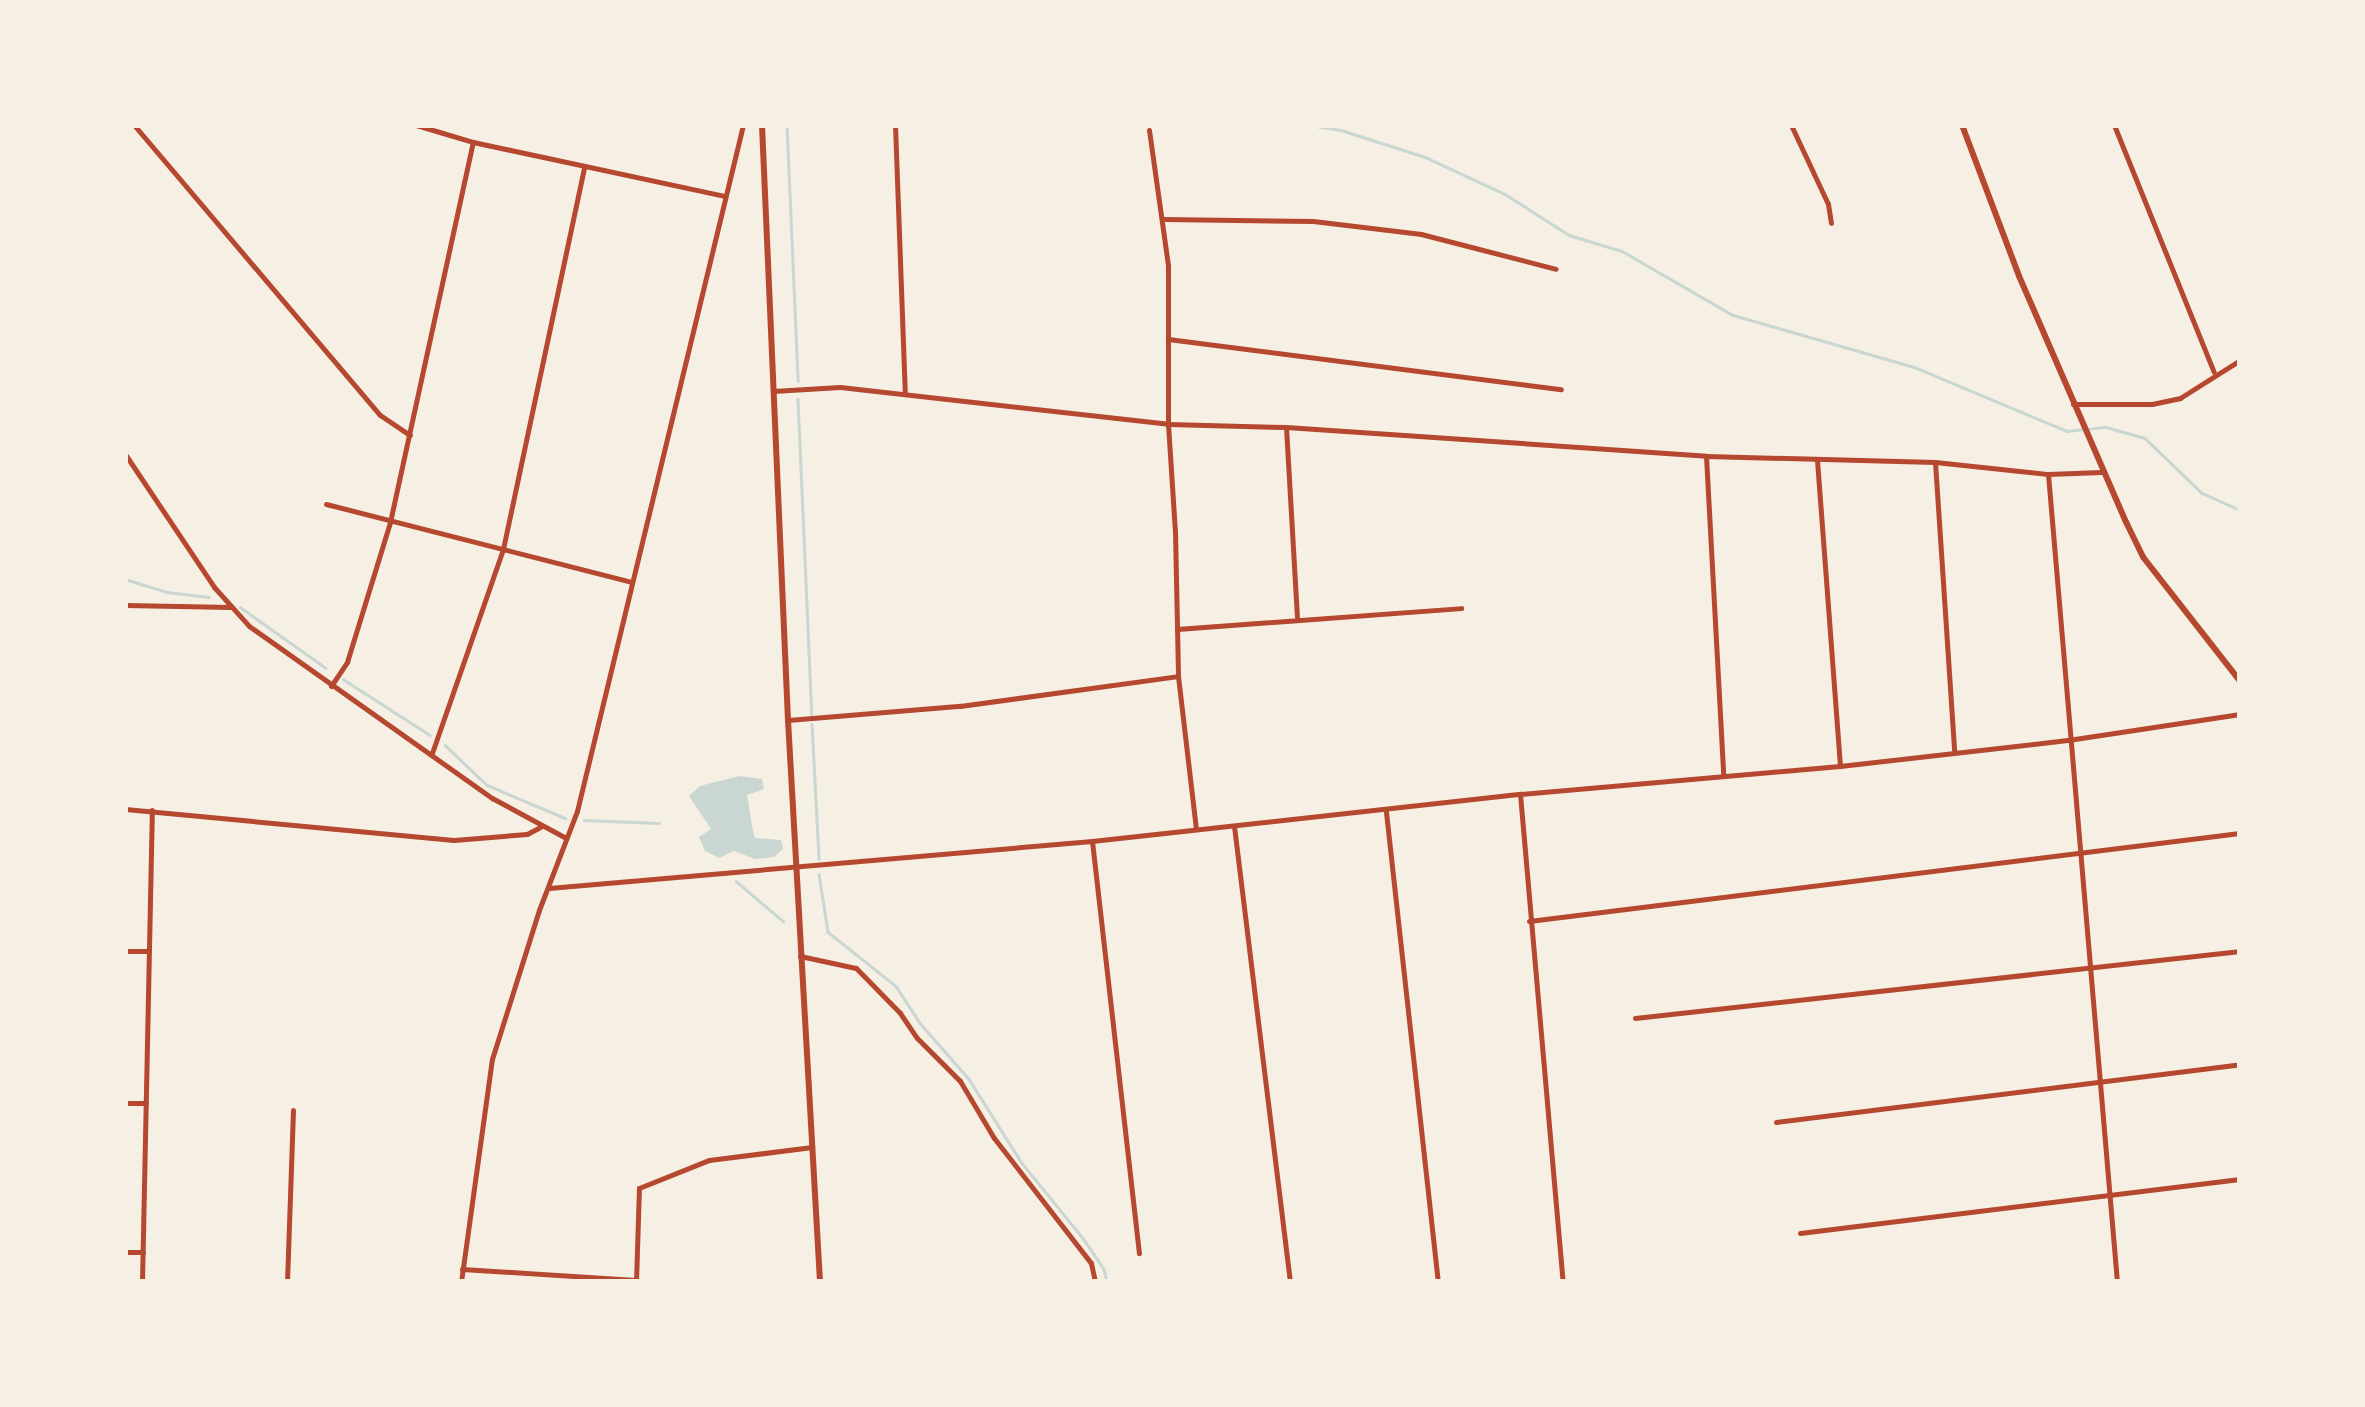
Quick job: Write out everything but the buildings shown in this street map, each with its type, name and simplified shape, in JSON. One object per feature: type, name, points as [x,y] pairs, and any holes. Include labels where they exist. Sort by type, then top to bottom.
[{"type":"street","points":[[134,125],[380,414],[410,436]]},
{"type":"street","points":[[416,125],[473,142],[725,196]]},
{"type":"street","points":[[461,1282],[492,1059],[577,811],[743,125]]},
{"type":"street","points":[[762,125],[795,868],[820,1282]]},
{"type":"street","points":[[895,125],[905,394]]},
{"type":"street","points":[[1791,125],[1828,204],[1830,223]]},
{"type":"street","points":[[1962,125],[2101,472],[2143,557],[2240,681]]},
{"type":"street","points":[[2114,125],[2214,372]]},
{"type":"street","points":[[1149,130],[1164,218],[1178,676],[1196,830]]},
{"type":"street","points":[[331,686],[348,662],[390,522],[473,142]]},
{"type":"street","points":[[432,753],[503,549],[584,167]]},
{"type":"street","points":[[1164,218],[1313,222],[1420,234],[1556,269]]},
{"type":"street","points":[[1168,339],[1561,389]]},
{"type":"street","points":[[2073,404],[2152,404],[2180,398],[2214,372],[2240,360]]},
{"type":"street","points":[[773,391],[840,387],[1168,424],[1286,427],[1706,456],[1935,462],[2048,474],[2101,472]]},
{"type":"street","points":[[1286,427],[1297,618]]},
{"type":"street","points":[[125,454],[230,608],[331,686],[540,827],[565,838]]},
{"type":"street","points":[[1706,456],[1723,774]]},
{"type":"street","points":[[1817,460],[1840,766]]},
{"type":"street","points":[[1935,462],[1954,751]]},
{"type":"street","points":[[2048,474],[2117,1282]]},
{"type":"street","points":[[326,504],[631,582]]},
{"type":"street","points":[[125,605],[230,608]]},
{"type":"street","points":[[1177,629],[1460,608]]},
{"type":"street","points":[[788,720],[960,706],[1178,676]]},
{"type":"street","points":[[549,888],[1092,842],[1520,794],[1840,766],[2068,740],[2240,714]]},
{"type":"street","points":[[1520,794],[1563,1282]]},
{"type":"street","points":[[125,810],[454,840],[527,834],[540,827]]},
{"type":"street","points":[[142,1282],[152,810]]},
{"type":"street","points":[[1386,812],[1438,1282]]},
{"type":"street","points":[[1234,826],[1290,1282]]},
{"type":"street","points":[[1529,921],[2240,833]]},
{"type":"street","points":[[1092,842],[1139,1253]]},
{"type":"street","points":[[125,951],[149,951]]},
{"type":"street","points":[[1635,1018],[2240,951]]},
{"type":"street","points":[[800,956],[856,968],[900,1013],[917,1038],[960,1081],[994,1138],[1091,1262],[1095,1282]]},
{"type":"street","points":[[1776,1122],[2240,1064]]},
{"type":"street","points":[[125,1103],[146,1103]]},
{"type":"street","points":[[286,1282],[294,1110]]},
{"type":"street","points":[[462,1269],[636,1281],[638,1188],[710,1160],[812,1147]]},
{"type":"street","points":[[1800,1233],[2108,1192],[2240,1180]]},
{"type":"street","points":[[125,1252],[142,1252]]},
{"type":"shaded area","points":[[739,776],[762,779],[764,789],[747,795],[755,838],[781,840],[783,849],[774,857],[755,859],[734,851],[719,858],[705,851],[699,837],[711,829],[689,796],[700,786]]},
{"type":"waterway","points":[[787,125],[798,381]]},
{"type":"waterway","points":[[1310,125],[1341,130],[1425,157],[1505,194],[1569,235],[1622,251],[1733,315],[1914,367],[2067,431],[2106,427],[2145,438],[2202,493],[2240,510]]},
{"type":"waterway","points":[[798,399],[812,714]]},
{"type":"waterway","points":[[125,579],[167,592],[209,597]]},
{"type":"waterway","points":[[240,607],[326,668]]},
{"type":"waterway","points":[[343,679],[430,735]]},
{"type":"waterway","points":[[812,724],[819,859]]},
{"type":"waterway","points":[[445,745],[487,785],[565,818]]},
{"type":"waterway","points":[[584,820],[659,823]]},
{"type":"waterway","points":[[819,874],[828,932],[896,986],[920,1023],[969,1079],[1022,1163],[1083,1238],[1104,1269],[1107,1282]]},
{"type":"waterway","points":[[736,881],[783,921]]}]
